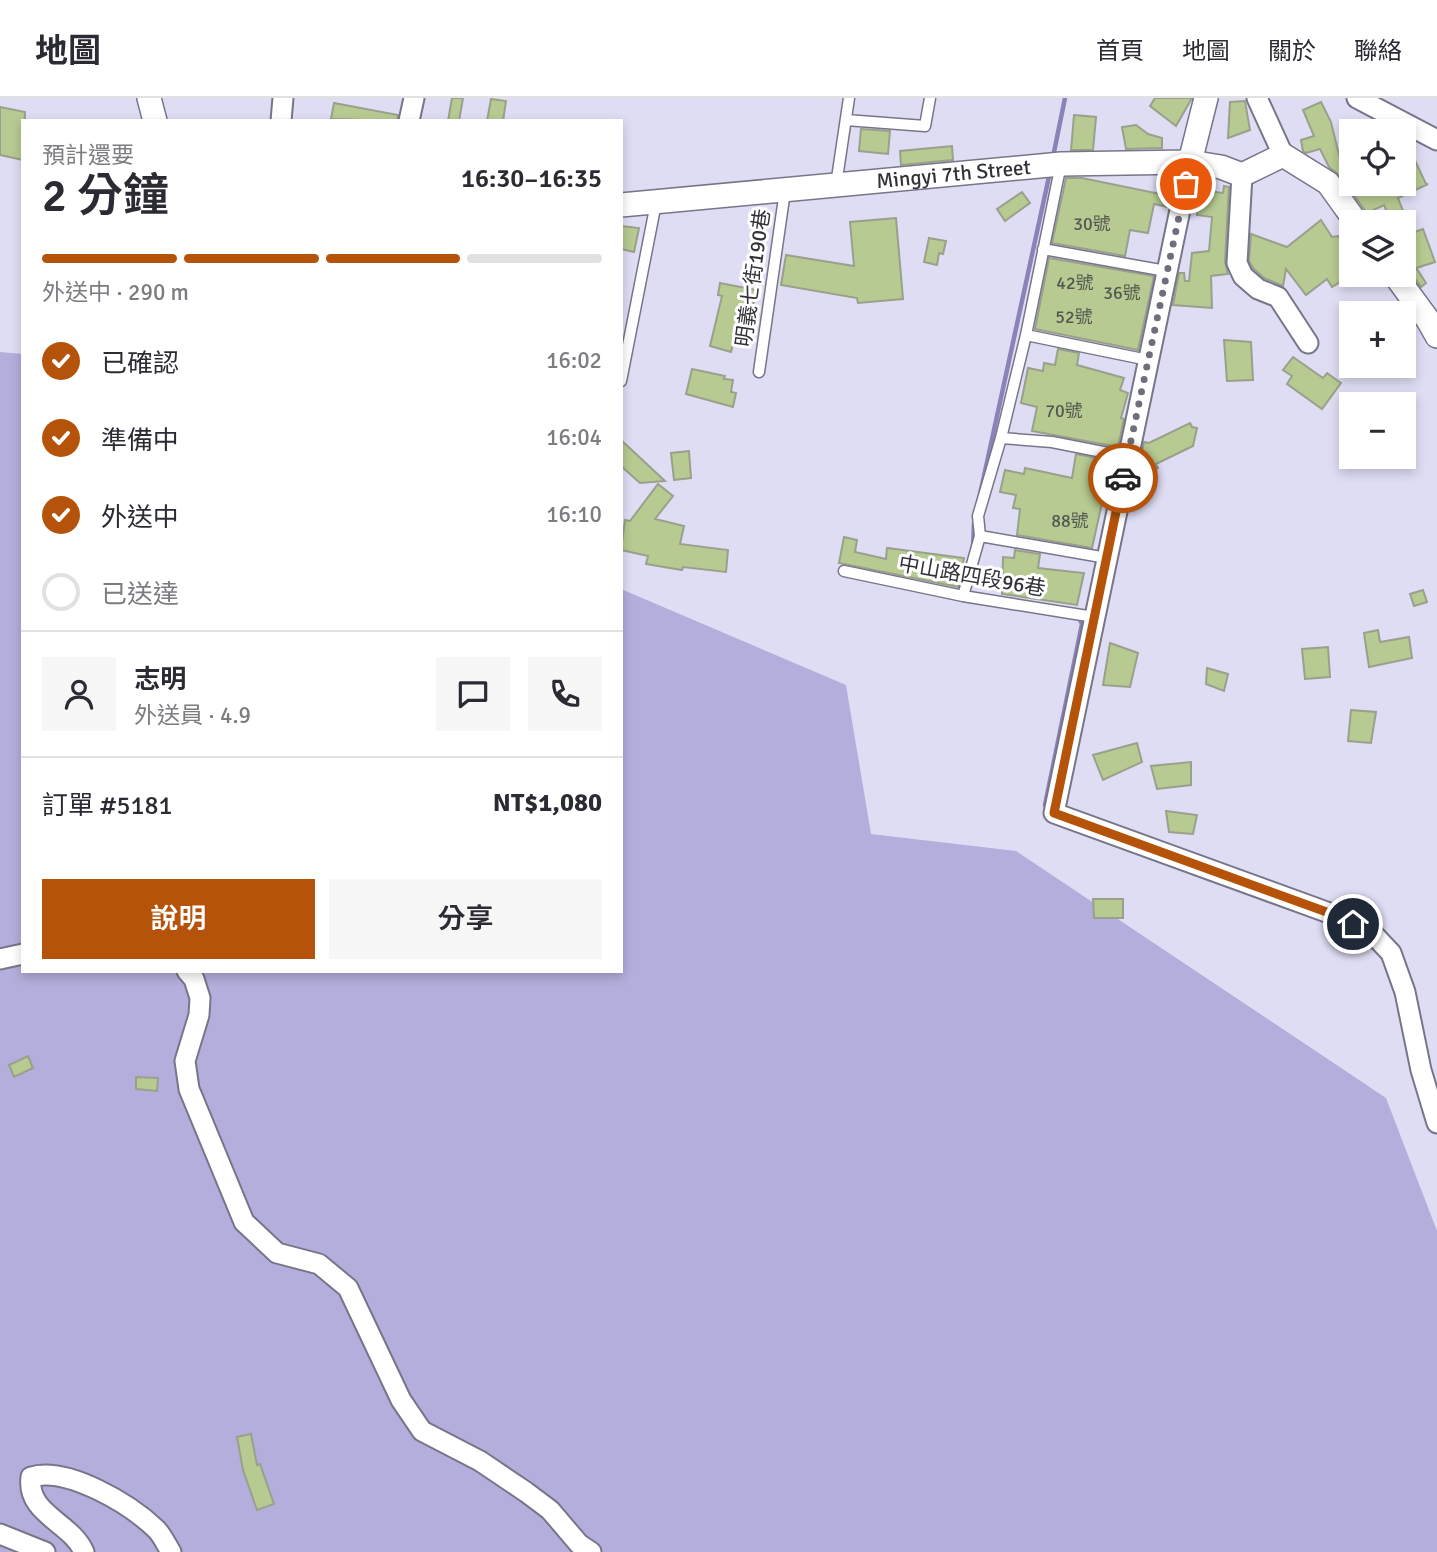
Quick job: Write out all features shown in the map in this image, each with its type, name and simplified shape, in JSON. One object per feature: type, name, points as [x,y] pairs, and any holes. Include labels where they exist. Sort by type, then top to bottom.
[{"type":"street","points":[[149,98],[154,119]]},
{"type":"street","points":[[281,119],[283,98]]},
{"type":"street","points":[[409,119],[414,98]]},
{"type":"street","points":[[1206,98],[1166,271],[1054,813],[1332,914],[1373,934],[1391,953],[1405,992],[1421,1070],[1437,1123]]},
{"type":"street","points":[[1257,98],[1283,155],[1328,183],[1347,210]]},
{"type":"street","points":[[1357,98],[1437,140]]},
{"type":"street","points":[[1283,155],[1242,175],[1237,263],[1243,276],[1258,289],[1278,297],[1308,343]]},
{"type":"street","name":"Mingyi 7th Street","points":[[623,205],[1054,165],[1190,162],[1221,167],[1242,175]]},
{"type":"street","points":[[1404,287],[1437,336]]},
{"type":"street","points":[[0,959],[21,954]]},
{"type":"street","points":[[189,973],[194,979],[200,998],[200,1015],[185,1061],[189,1089],[244,1222],[278,1252],[319,1264],[348,1289],[401,1400],[422,1431],[480,1461],[526,1492],[550,1510],[579,1544],[590,1552]]},
{"type":"street","points":[[85,1552],[79,1541],[39,1507],[29,1490],[31,1477],[43,1474],[84,1483],[135,1512],[158,1531],[171,1552]]},
{"type":"street","points":[[0,1534],[45,1552]]},
{"type":"lane","points":[[835,186],[849,98]]},
{"type":"lane","points":[[846,120],[925,126],[930,98]]},
{"type":"lane","points":[[963,596],[980,536],[978,516],[1001,438],[1026,335],[1043,249],[1054,165]]},
{"type":"lane","name":"明義七街190巷","points":[[759,372],[785,191]]},
{"type":"lane","points":[[623,361],[625,341],[656,202]]},
{"type":"lane","points":[[1043,249],[1166,271]]},
{"type":"lane","points":[[1026,335],[1148,360]]},
{"type":"lane","points":[[1001,438],[1052,442],[1128,457]]},
{"type":"lane","points":[[980,536],[1107,558]]},
{"type":"lane","name":"中山路四段96巷","points":[[844,571],[963,596],[1094,617]]},
{"type":"shaded area","points":[[0,352],[21,354],[21,973],[623,973],[623,590],[846,685],[871,834],[1016,851],[1386,1098],[1437,1231],[1437,1552],[0,1552]]},
{"type":"building","points":[[452,98],[463,98],[459,119],[448,119]]},
{"type":"building","points":[[1155,98],[1192,98],[1176,126],[1150,106]]},
{"type":"building","points":[[491,99],[506,101],[503,119],[487,119]]},
{"type":"building","points":[[1245,101],[1250,130],[1228,138],[1230,102]]},
{"type":"building","points":[[1321,102],[1331,122],[1339,155],[1339,175],[1329,167],[1320,149],[1306,153],[1303,151],[1301,140],[1314,136],[1303,110]]},
{"type":"building","points":[[334,103],[398,115],[397,119],[331,119]]},
{"type":"building","points":[[0,107],[25,112],[25,119],[21,119],[21,160],[0,155]]},
{"type":"building","points":[[1074,115],[1096,117],[1093,150],[1071,150]]},
{"type":"building","points":[[1136,125],[1148,134],[1162,138],[1162,148],[1126,149],[1122,127]]},
{"type":"building","points":[[861,129],[890,131],[888,154],[859,151]]},
{"type":"building","points":[[952,146],[953,160],[901,165],[900,151]]},
{"type":"building","points":[[1416,163],[1426,184],[1416,190]]},
{"type":"building","points":[[1066,178],[1082,178],[1170,196],[1168,207],[1154,204],[1148,233],[1130,230],[1125,256],[1052,243]]},
{"type":"building","points":[[1224,186],[1229,187],[1225,262],[1228,274],[1211,276],[1212,308],[1173,305],[1179,273],[1184,273],[1185,281],[1189,281],[1192,253],[1209,251],[1212,217],[1197,215],[1200,190],[1223,193]]},
{"type":"building","points":[[1022,192],[1030,203],[1005,221],[997,209]]},
{"type":"building","points":[[1354,196],[1402,196],[1398,198],[1403,210],[1386,210],[1384,205],[1373,210],[1365,210]]},
{"type":"building","points":[[896,218],[903,299],[858,303],[857,298],[781,285],[786,255],[854,266],[850,222]]},
{"type":"building","points":[[1321,220],[1332,237],[1339,237],[1339,282],[1332,287],[1327,279],[1306,295],[1286,269],[1283,286],[1264,278],[1249,261],[1251,234],[1287,247]]},
{"type":"building","points":[[623,226],[639,228],[634,252],[623,249]]},
{"type":"building","points":[[1423,229],[1435,262],[1416,268],[1416,232]]},
{"type":"building","points":[[929,238],[946,241],[943,254],[939,253],[937,265],[924,262]]},
{"type":"building","points":[[1049,258],[1154,276],[1138,350],[1035,329]]},
{"type":"building","points":[[1416,270],[1426,283],[1421,287],[1416,280]]},
{"type":"building","points":[[720,283],[756,290],[753,306],[757,307],[750,333],[737,330],[731,352],[710,346],[722,296],[718,295]]},
{"type":"building","points":[[1224,340],[1251,342],[1253,380],[1227,381]]},
{"type":"building","points":[[1058,349],[1079,353],[1077,365],[1124,378],[1120,390],[1128,393],[1121,418],[1124,419],[1118,447],[1032,431],[1037,407],[1021,403],[1028,368],[1043,371],[1044,363],[1055,365]]},
{"type":"building","points":[[1293,357],[1323,378],[1327,373],[1341,383],[1322,409],[1287,384],[1292,376],[1283,370]]},
{"type":"building","points":[[692,369],[733,380],[731,392],[736,393],[733,407],[686,394]]},
{"type":"building","points":[[1190,423],[1197,428],[1193,446],[1156,464],[1158,468],[1144,475],[1137,474],[1144,442],[1149,443]]},
{"type":"building","points":[[623,442],[665,481],[640,483],[623,468]]},
{"type":"building","points":[[689,451],[691,478],[674,480],[671,453]]},
{"type":"building","points":[[1076,454],[1106,460],[1101,484],[1106,485],[1092,548],[1017,535],[1020,509],[1013,508],[1016,495],[1000,492],[1005,470],[1024,474],[1025,468],[1072,478]]},
{"type":"building","points":[[658,484],[673,496],[655,519],[684,526],[680,544],[728,550],[726,572],[683,567],[682,570],[646,564],[648,556],[623,550],[625,520],[630,521]]},
{"type":"building","points":[[844,537],[857,540],[855,552],[886,559],[887,548],[964,558],[958,587],[839,563]]},
{"type":"building","points":[[1015,550],[1040,554],[1038,568],[1084,573],[1077,605],[1002,594],[1003,557],[1014,558]]},
{"type":"building","points":[[1423,590],[1427,602],[1414,606],[1410,594]]},
{"type":"building","points":[[1378,630],[1380,642],[1409,637],[1412,658],[1369,667],[1364,633]]},
{"type":"building","points":[[1110,643],[1138,653],[1130,687],[1103,685]]},
{"type":"building","points":[[1328,647],[1330,677],[1305,679],[1302,649]]},
{"type":"building","points":[[1207,668],[1228,674],[1224,691],[1206,684]]},
{"type":"building","points":[[1351,710],[1376,712],[1371,743],[1348,741]]},
{"type":"building","points":[[1137,743],[1142,762],[1103,780],[1093,755]]},
{"type":"building","points":[[1191,762],[1191,785],[1157,789],[1151,766]]},
{"type":"building","points":[[1166,811],[1197,815],[1193,834],[1169,832]]},
{"type":"building","points":[[1093,899],[1123,899],[1123,918],[1094,918]]},
{"type":"building","points":[[28,1056],[33,1068],[14,1077],[9,1065]]},
{"type":"building","points":[[136,1077],[158,1078],[157,1091],[136,1089]]},
{"type":"building","points":[[251,1434],[257,1465],[260,1464],[274,1504],[257,1510],[243,1470],[237,1437]]},
{"type":"waterway","points":[[1053,157],[1065,98]]},
{"type":"waterway","points":[[979,499],[1050,172]]},
{"type":"waterway","points":[[973,547],[974,524]]},
{"type":"waterway","points":[[1045,805],[1082,624],[1079,617],[1076,617]]},
{"type":"way so far","points":[[1123,478],[1186,184]]},
{"type":"route","points":[[1123,478],[1054,813],[1353,924]]}]
